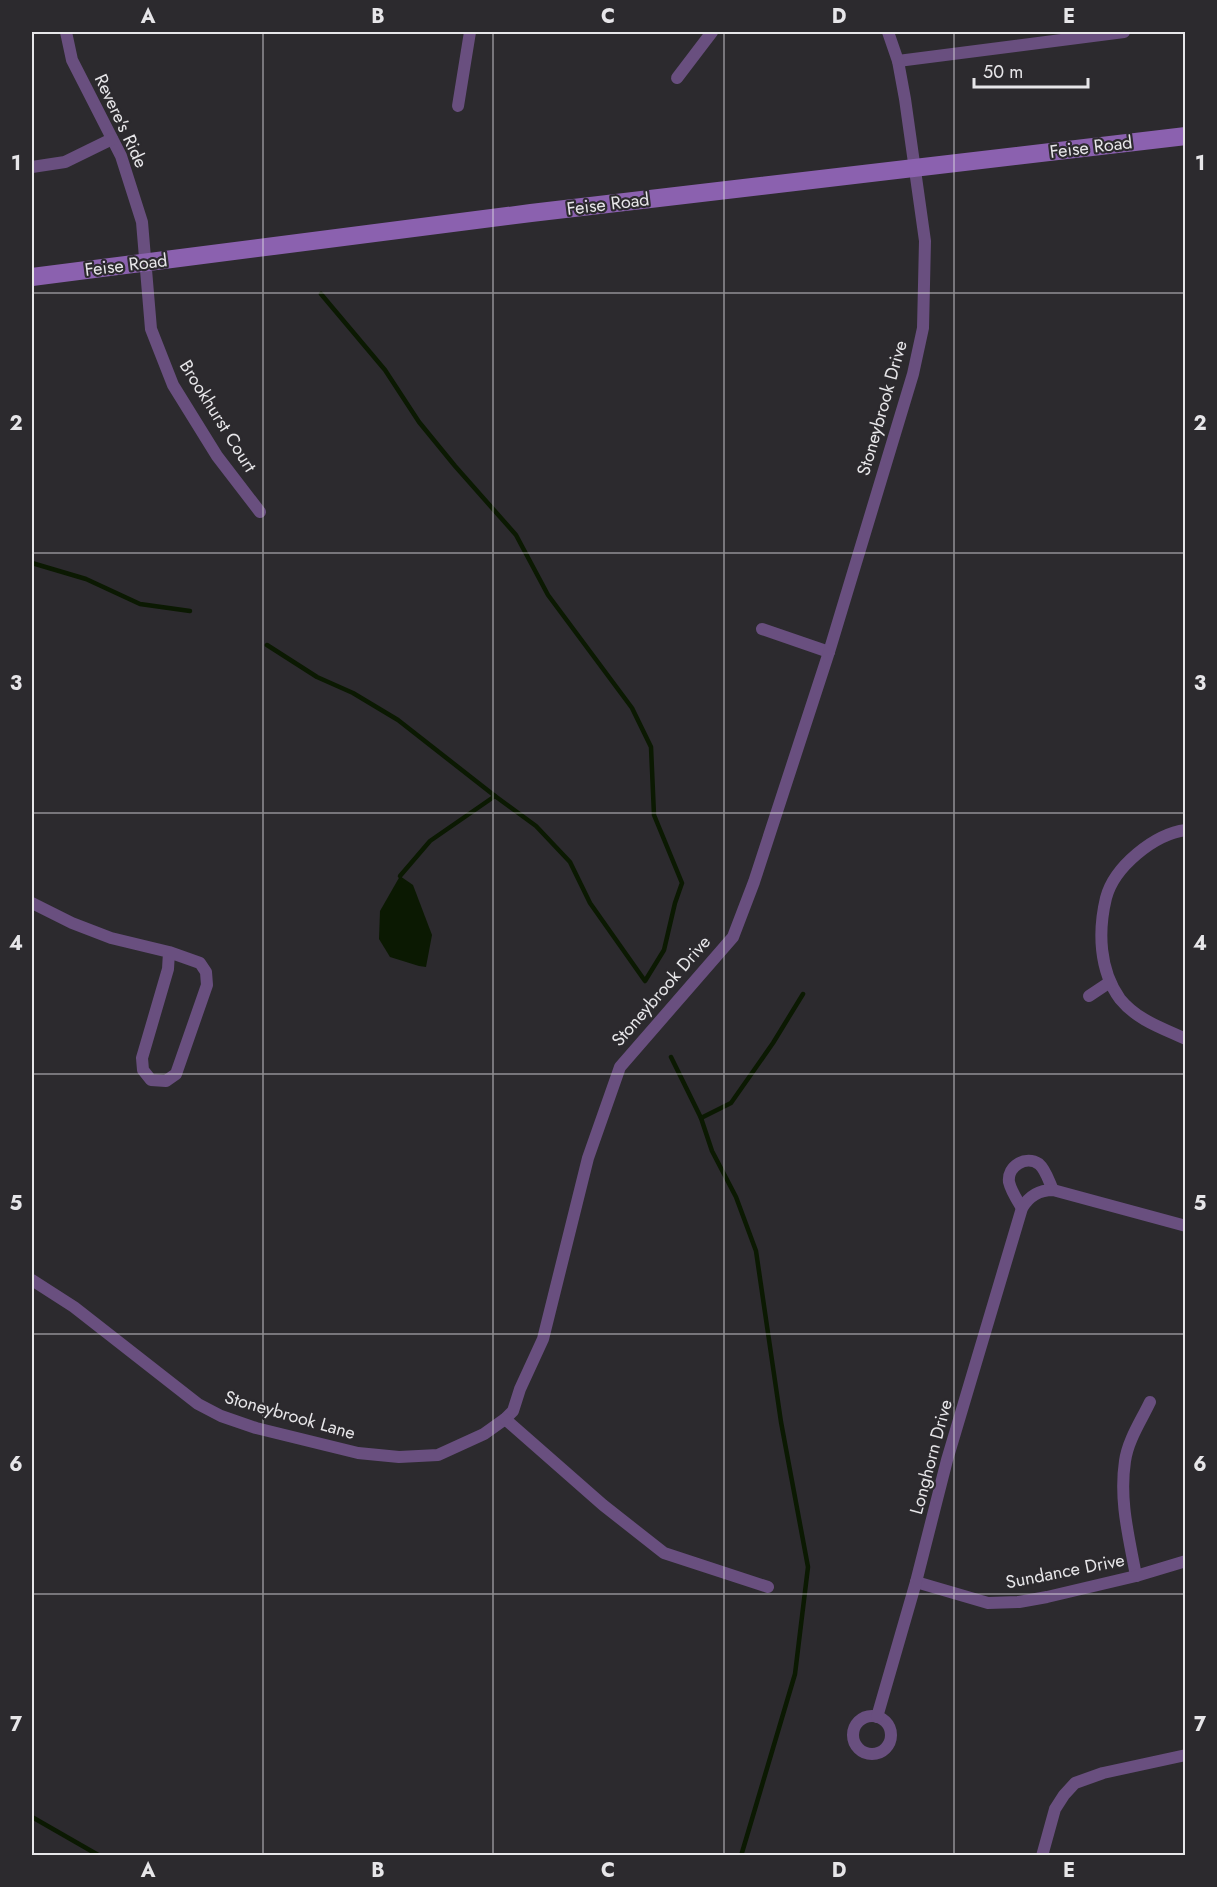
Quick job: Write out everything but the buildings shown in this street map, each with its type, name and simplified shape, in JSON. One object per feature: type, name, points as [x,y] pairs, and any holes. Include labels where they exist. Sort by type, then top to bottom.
[{"type":"main road","name":"Feise Road","points":[[32,277],[531,213],[1185,136]]},
{"type":"street","name":"Revere's Ride","points":[[66,32],[72,60],[121,156],[142,222],[146,262]]},
{"type":"street","points":[[458,106],[470,32]]},
{"type":"street","points":[[677,78],[711,32]]},
{"type":"street","name":"Stoneybrook Drive","points":[[438,1455],[484,1434],[513,1411],[520,1389],[543,1339],[588,1158],[620,1067],[733,937],[754,882],[829,652],[911,382],[923,328],[925,241],[905,99],[898,61],[888,32]]},
{"type":"street","points":[[898,61],[1124,32]]},
{"type":"street","points":[[32,167],[65,162],[112,139]]},
{"type":"street","name":"Brookhurst Court","points":[[146,262],[151,329],[173,385],[217,456],[260,512]]},
{"type":"street","points":[[762,629],[829,652]]},
{"type":"street","points":[[1185,830],[1175,831],[1149,843],[1119,873],[1106,896],[1101,947],[1110,982],[1122,1000],[1142,1019],[1185,1039]]},
{"type":"street","points":[[32,903],[111,938],[169,952],[200,963],[206,972],[207,985],[176,1074],[166,1081],[151,1080],[143,1070],[141,1058],[168,969],[169,952]]},
{"type":"street","points":[[1089,996],[1110,982]]},
{"type":"street","points":[[1022,1208],[1012,1189],[1009,1177],[1011,1171],[1020,1162],[1039,1164],[1053,1190]]},
{"type":"street","points":[[1022,1208],[1035,1194],[1044,1190],[1053,1190],[1185,1226]]},
{"type":"street","name":"Longhorn Drive","points":[[877,1717],[916,1582],[947,1460],[1022,1208]]},
{"type":"street","name":"Stoneybrook Lane","points":[[32,1280],[74,1307],[198,1404],[221,1416],[256,1428],[358,1453],[399,1457],[438,1455]]},
{"type":"street","points":[[1136,1576],[1122,1500],[1125,1460],[1135,1431],[1150,1402]]},
{"type":"street","points":[[505,1419],[603,1505],[664,1553],[768,1587]]},
{"type":"street","name":"Sundance Drive","points":[[916,1582],[988,1603],[1019,1602],[1136,1576],[1185,1561]]},
{"type":"street","points":[[1042,1856],[1055,1809],[1075,1783],[1103,1773],[1185,1755]]},
{"type":"shaded area","points":[[400,876],[413,885],[432,935],[426,967],[390,957],[379,939],[380,911]]},
{"type":"waterway","points":[[267,645],[317,677],[353,693],[398,720],[536,826],[570,862],[590,903],[645,981],[664,950],[682,883],[654,815],[651,747],[632,708],[548,595],[516,535],[419,422],[385,370],[321,294]]},
{"type":"waterway","points":[[32,563],[86,579],[140,604],[190,611]]},
{"type":"waterway","points":[[400,876],[430,841],[495,796]]},
{"type":"waterway","points":[[701,1118],[731,1103],[773,1043],[803,994]]},
{"type":"waterway","points":[[671,1057],[701,1118],[712,1151],[736,1197],[756,1251],[781,1422],[808,1567],[795,1674],[741,1856]]},
{"type":"waterway","points":[[32,1817],[100,1856]]}]
